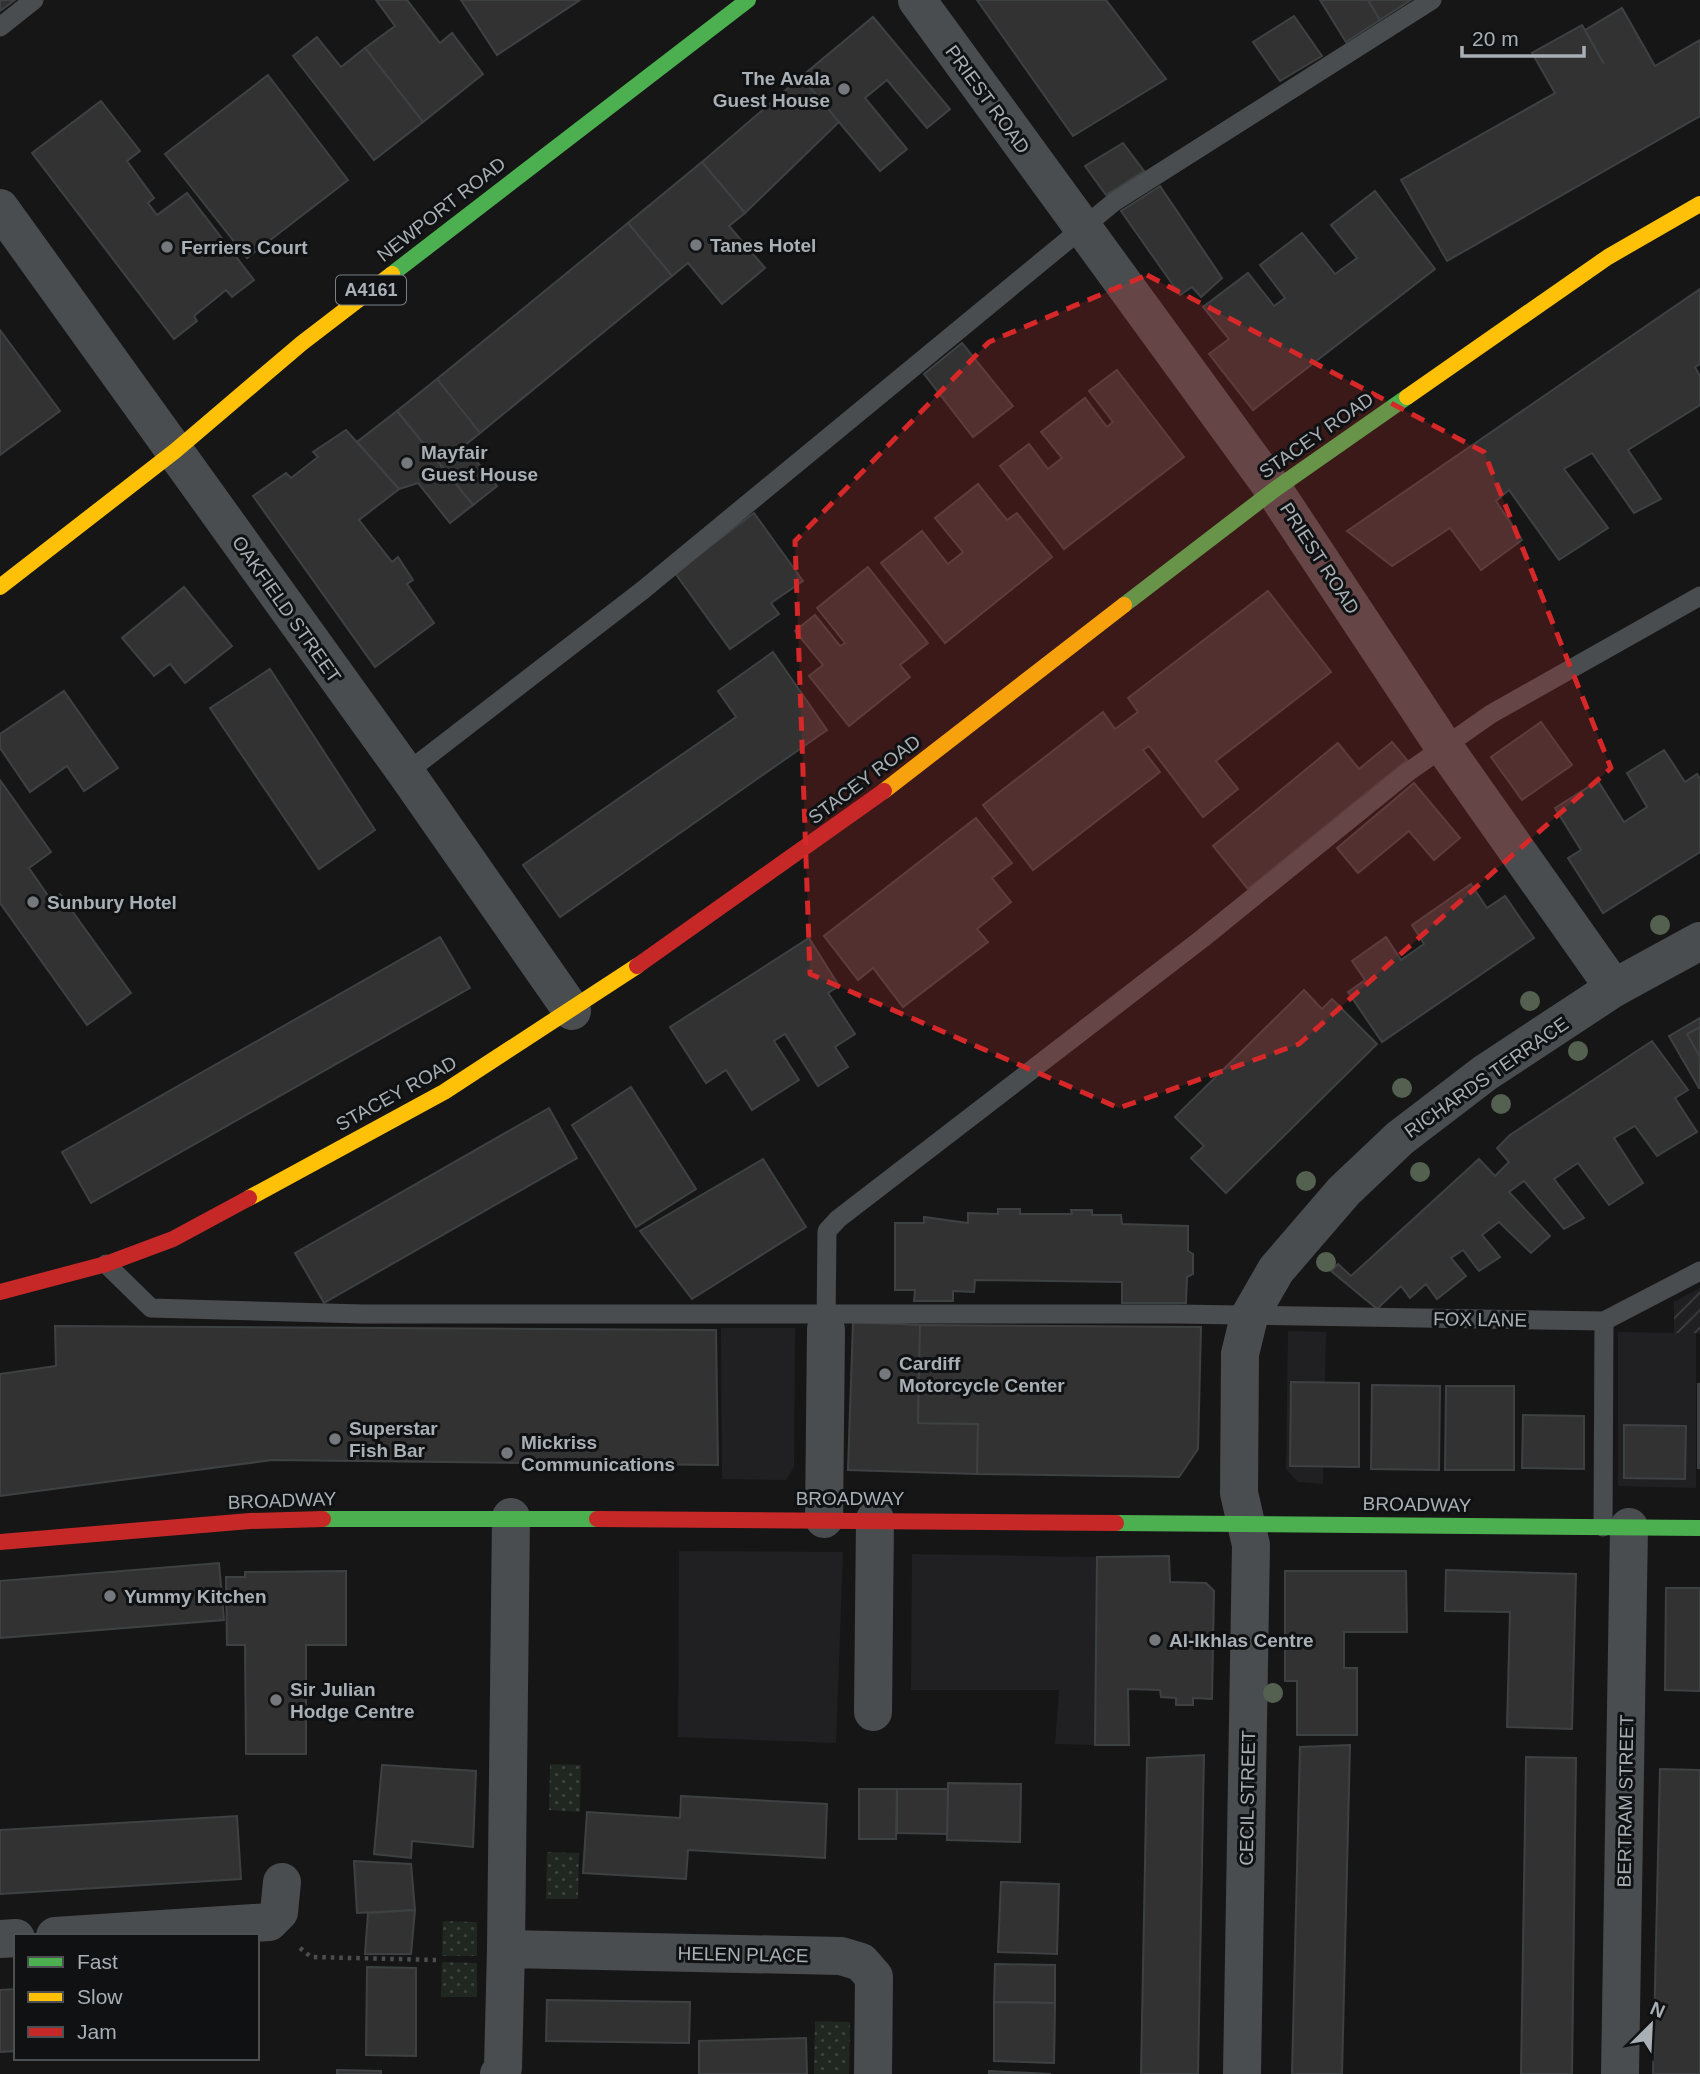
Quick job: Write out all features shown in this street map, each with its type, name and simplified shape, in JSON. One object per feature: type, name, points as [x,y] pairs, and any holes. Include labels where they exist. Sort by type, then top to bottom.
[{"type":"main road","name":"NEWPORT ROAD","points":[[0,587],[175,451],[302,343],[748,0]]},
{"type":"main road","name":"STACEY ROAD","points":[[0,1292],[106,1264],[173,1239],[444,1092],[572,1011],[849,818],[1274,490],[1608,257],[1700,204]]},
{"type":"main road","name":"BROADWAY","points":[[0,1542],[250,1521],[511,1517],[1700,1528]]},
{"type":"street","name":"PRIEST ROAD","points":[[917,0],[1274,490],[1444,747],[1614,988]]},
{"type":"street","name":"OAKFIELD STREET","points":[[0,208],[406,773],[572,1011]]},
{"type":"street","name":"RICHARDS TERRACE","points":[[1245,1523],[1239,1493],[1240,1354],[1249,1317],[1259,1296],[1307,1231],[1400,1138],[1485,1073],[1614,988],[1700,941]]},
{"type":"street","points":[[824,1519],[826,1321]]},
{"type":"street","points":[[499,2074],[503,2068],[506,1949],[511,1517]]},
{"type":"street","points":[[873,1712],[876,1519]]},
{"type":"street","name":"CECIL STREET","points":[[1242,2074],[1251,1602],[1251,1545],[1245,1523]]},
{"type":"street","name":"BERTRAM STREET","points":[[1616,1527],[1620,2074]]},
{"type":"street","points":[[86,1934],[269,1922],[279,1912],[282,1882]]},
{"type":"street","name":"HELEN PLACE","points":[[506,1949],[841,1956],[861,1962],[874,1977],[873,2074]]},
{"type":"lane","points":[[0,27],[34,0]]},
{"type":"lane","points":[[406,773],[643,590],[1114,202],[1432,0]]},
{"type":"lane","points":[[826,1321],[827,1231],[838,1219],[1203,938],[1444,747],[1491,714],[1700,596]]},
{"type":"lane","name":"FOX LANE","points":[[106,1264],[151,1308],[826,1321],[1177,1314],[1604,1321],[1700,1271]]},
{"type":"lane","points":[[1604,1321],[1616,1527]]},
{"type":"path","points":[[269,1922],[310,1957],[436,1960]]},
{"type":"highlighted area","points":[[1147,275],[1484,452],[1611,768],[1299,1044],[1119,1108],[810,974],[795,541],[989,342]]},
{"type":"shaded area","points":[[1700,1288],[1700,1333],[1674,1333],[1674,1302]]},
{"type":"shaded area","points":[[721,1328],[795,1328],[794,1467],[786,1480],[722,1479]]},
{"type":"shaded area","points":[[1288,1331],[1326,1332],[1323,1484],[1298,1482],[1286,1469]]},
{"type":"shaded area","points":[[1618,1332],[1696,1333],[1696,1488],[1618,1486]]},
{"type":"shaded area","points":[[679,1551],[843,1552],[836,1743],[678,1737]]},
{"type":"shaded area","points":[[912,1554],[1097,1557],[1095,1745],[1055,1744],[1059,1690],[911,1690]]},
{"type":"shaded area","points":[[550,1764],[581,1765],[580,1812],[549,1810]]},
{"type":"shaded area","points":[[547,1852],[579,1853],[578,1899],[546,1899]]},
{"type":"shaded area","points":[[443,1921],[477,1922],[477,1956],[442,1956]]},
{"type":"shaded area","points":[[442,1962],[477,1963],[477,1997],[441,1997]]},
{"type":"shaded area","points":[[815,2021],[850,2022],[849,2074],[814,2074]]},
{"type":"building","points":[[0,0],[15,0],[0,11]]},
{"type":"building","points":[[376,0],[407,0],[440,43],[452,33],[483,74],[423,122],[365,48],[395,26]]},
{"type":"building","points":[[461,0],[580,0],[497,55]]},
{"type":"building","points":[[977,0],[1106,0],[1166,79],[1073,136]]},
{"type":"building","points":[[1320,0],[1368,0],[1380,20],[1346,42]]},
{"type":"building","points":[[1368,0],[1411,0],[1380,20]]},
{"type":"building","points":[[1622,8],[1655,66],[1700,40],[1700,116],[1447,261],[1401,180],[1555,93],[1532,53],[1582,25],[1604,64],[1585,30]]},
{"type":"building","points":[[1294,16],[1322,56],[1280,81],[1253,42]]},
{"type":"building","name":"The Avala Guest House","points":[[873,17],[950,109],[927,128],[887,80],[865,98],[907,149],[880,171],[801,77]]},
{"type":"building","points":[[317,37],[341,67],[365,48],[423,122],[374,160],[293,56]]},
{"type":"building","points":[[268,75],[348,180],[247,258],[165,154]]},
{"type":"building","points":[[801,77],[839,122],[745,213],[702,162]]},
{"type":"building","name":"Ferriers Court","points":[[101,101],[140,151],[127,161],[154,198],[148,203],[157,215],[187,193],[254,280],[232,297],[226,290],[194,316],[197,321],[174,339],[32,153]]},
{"type":"building","points":[[1123,143],[1144,171],[1106,195],[1085,166]]},
{"type":"building","name":"Tanes Hotel","points":[[702,162],[745,213],[729,226],[765,268],[722,304],[688,263],[672,276],[628,223]]},
{"type":"building","points":[[1160,186],[1222,278],[1201,297],[1192,287],[1180,295],[1121,211]]},
{"type":"building","points":[[1375,191],[1435,269],[1253,410],[1209,354],[1229,339],[1203,307],[1248,273],[1274,306],[1285,298],[1260,265],[1302,233],[1335,274],[1357,258],[1331,225]]},
{"type":"building","points":[[628,223],[672,276],[480,433],[437,379]]},
{"type":"building","points":[[1700,289],[1700,364],[1695,367],[1700,376],[1700,405],[1628,450],[1661,499],[1634,513],[1592,453],[1564,469],[1608,528],[1559,560],[1509,490],[1496,501],[1522,540],[1481,570],[1450,528],[1392,566],[1347,531]]},
{"type":"building","points":[[0,330],[60,411],[0,455]]},
{"type":"building","points":[[962,343],[1013,406],[973,437],[924,374]]},
{"type":"building","points":[[1117,370],[1184,457],[1064,549],[1000,466],[1029,444],[1048,469],[1062,458],[1041,432],[1085,398],[1107,427],[1113,422],[1089,391]]},
{"type":"building","points":[[437,379],[480,433],[464,446],[497,486],[473,505],[397,411]]},
{"type":"building","name":"Mayfair Guest House","points":[[397,411],[473,505],[450,523],[418,483],[399,489],[357,442]]},
{"type":"building","points":[[346,430],[399,489],[359,520],[392,562],[398,557],[413,580],[407,584],[434,623],[375,667],[253,496],[286,473],[291,478],[318,457],[313,452]]},
{"type":"building","points":[[978,484],[1007,520],[1017,513],[1052,557],[945,643],[881,563],[922,531],[948,564],[963,552],[935,518]]},
{"type":"building","points":[[754,513],[803,581],[771,603],[779,614],[730,649],[675,573]]},
{"type":"building","points":[[868,567],[928,643],[900,665],[910,677],[849,726],[809,676],[823,665],[795,631],[815,615],[840,646],[845,643],[817,608]]},
{"type":"building","points":[[184,587],[232,646],[185,683],[170,664],[154,676],[122,638]]},
{"type":"building","points":[[1268,591],[1331,672],[1216,761],[1238,789],[1203,817],[1149,746],[1143,750],[1160,772],[1033,870],[983,805],[1103,712],[1115,729],[1138,712],[1128,698]]},
{"type":"building","points":[[773,652],[827,730],[560,917],[523,865],[736,717],[718,691]]},
{"type":"building","points":[[270,669],[375,830],[319,869],[210,708]]},
{"type":"building","points":[[64,691],[118,768],[84,791],[67,766],[30,792],[0,748],[0,734]]},
{"type":"building","points":[[1541,722],[1572,765],[1522,800],[1491,757]]},
{"type":"building","points":[[1392,742],[1407,760],[1248,889],[1213,846],[1338,743],[1359,769]]},
{"type":"building","points":[[1664,750],[1685,782],[1697,774],[1700,779],[1700,852],[1603,913],[1568,858],[1581,850],[1555,808],[1598,781],[1624,822],[1647,807],[1627,773]]},
{"type":"building","name":"Sunbury Hotel","points":[[0,780],[51,852],[29,868],[51,900],[60,894],[131,993],[87,1025],[0,903]]},
{"type":"building","points":[[1414,783],[1460,838],[1434,860],[1409,831],[1358,873],[1337,848]]},
{"type":"building","points":[[976,818],[1012,863],[992,878],[1011,902],[977,929],[988,942],[903,1007],[873,968],[858,980],[824,936]]},
{"type":"building","points":[[1471,884],[1487,908],[1505,896],[1534,938],[1382,1042],[1348,992],[1365,980],[1352,961],[1386,937],[1401,960],[1424,944],[1412,925]]},
{"type":"building","points":[[440,937],[470,988],[91,1203],[62,1152]]},
{"type":"building","points":[[809,938],[839,986],[828,993],[855,1034],[835,1047],[848,1067],[818,1086],[785,1034],[774,1041],[799,1080],[752,1110],[726,1070],[706,1083],[670,1027]]},
{"type":"building","points":[[1304,990],[1322,1009],[1332,999],[1377,1044],[1226,1193],[1191,1158],[1204,1146],[1175,1117]]},
{"type":"building","points":[[1700,1018],[1700,1088],[1699,1088],[1669,1036]]},
{"type":"building","points":[[1700,1027],[1700,1057],[1687,1034]]},
{"type":"building","points":[[1652,1041],[1688,1090],[1675,1098],[1697,1132],[1657,1156],[1635,1126],[1614,1138],[1643,1183],[1609,1205],[1578,1163],[1554,1179],[1584,1218],[1564,1229],[1524,1181],[1509,1192],[1550,1236],[1531,1253],[1499,1222],[1482,1235],[1500,1257],[1479,1271],[1463,1250],[1451,1258],[1466,1276],[1437,1299],[1426,1284],[1410,1298],[1401,1286],[1377,1309],[1331,1271],[1338,1264],[1351,1276],[1479,1159],[1495,1176],[1509,1162],[1497,1148],[1510,1135]]},
{"type":"building","points":[[631,1087],[696,1189],[636,1227],[572,1125]]},
{"type":"building","points":[[549,1108],[577,1158],[324,1303],[295,1253]]},
{"type":"building","points":[[763,1159],[806,1227],[692,1299],[640,1231]]},
{"type":"building","points":[[998,1209],[1020,1209],[1020,1214],[1072,1214],[1071,1210],[1092,1210],[1092,1215],[1121,1215],[1122,1224],[1188,1226],[1188,1251],[1193,1254],[1193,1274],[1187,1277],[1186,1303],[1122,1303],[1122,1282],[975,1280],[974,1292],[953,1291],[953,1301],[914,1301],[915,1290],[895,1290],[895,1223],[924,1223],[924,1217],[968,1223],[968,1213],[998,1214]]},
{"type":"building","name":"Cardiff Motorcycle Center","points":[[853,1322],[920,1325],[918,1423],[978,1424],[977,1474],[848,1470]]},
{"type":"building","points":[[920,1325],[1201,1327],[1198,1449],[1179,1477],[977,1474],[978,1424],[918,1423]]},
{"type":"building","points":[[55,1326],[716,1330],[718,1465],[272,1460],[0,1496],[0,1374],[56,1366]]},
{"type":"building","points":[[1291,1382],[1359,1383],[1359,1467],[1290,1466]]},
{"type":"building","points":[[1700,1384],[1700,1468],[1698,1468]]},
{"type":"building","points":[[1372,1385],[1440,1386],[1439,1470],[1371,1469]]},
{"type":"building","points":[[1446,1386],[1514,1386],[1514,1470],[1445,1470]]},
{"type":"building","points":[[1523,1415],[1584,1416],[1584,1469],[1522,1468]]},
{"type":"building","points":[[1624,1425],[1686,1426],[1685,1479],[1624,1478]]},
{"type":"building","name":"Al-Ikhlas Centre","points":[[1169,1556],[1170,1582],[1206,1583],[1214,1591],[1212,1699],[1193,1698],[1193,1705],[1176,1705],[1176,1698],[1161,1697],[1160,1690],[1128,1689],[1129,1745],[1095,1745],[1097,1557]]},
{"type":"building","points":[[219,1563],[224,1620],[0,1638],[0,1581]]},
{"type":"building","points":[[1446,1570],[1576,1574],[1572,1729],[1507,1727],[1510,1612],[1445,1611]]},
{"type":"building","name":"Sir Julian Hodge Centre","points":[[346,1571],[346,1645],[306,1645],[306,1754],[246,1754],[245,1645],[227,1645],[226,1577],[245,1577],[245,1572]]},
{"type":"building","points":[[1285,1571],[1406,1571],[1407,1632],[1344,1632],[1344,1668],[1357,1668],[1357,1735],[1297,1735],[1297,1681],[1285,1681]]},
{"type":"building","points":[[1666,1588],[1700,1588],[1700,1691],[1665,1690]]},
{"type":"building","points":[[1350,1745],[1342,2074],[1292,2074],[1300,1747]]},
{"type":"building","points":[[1204,1755],[1198,2074],[1141,2074],[1147,1758]]},
{"type":"building","points":[[1526,1757],[1576,1758],[1572,2074],[1521,2074]]},
{"type":"building","points":[[382,1765],[476,1771],[473,1847],[412,1841],[411,1858],[374,1854]]},
{"type":"building","points":[[1660,1769],[1700,1770],[1700,2074],[1653,2074]]},
{"type":"building","points":[[948,1783],[1021,1784],[1020,1842],[947,1840]]},
{"type":"building","points":[[859,1789],[897,1789],[896,1839],[859,1839]]},
{"type":"building","points":[[897,1789],[948,1789],[947,1834],[897,1833]]},
{"type":"building","points":[[681,1796],[827,1804],[825,1858],[688,1850],[686,1879],[583,1873],[587,1812],[680,1818]]},
{"type":"building","points":[[237,1816],[241,1879],[0,1894],[0,1830]]},
{"type":"building","points":[[354,1861],[411,1864],[415,1910],[357,1913]]},
{"type":"building","points":[[1001,1882],[1059,1884],[1057,1954],[998,1952]]},
{"type":"building","points":[[415,1910],[411,1954],[365,1954],[368,1913]]},
{"type":"building","points":[[995,1964],[1055,1965],[1055,2003],[994,2002]]},
{"type":"building","points":[[367,1967],[416,1968],[416,2056],[366,2055]]},
{"type":"building","points":[[14,1989],[14,2051],[0,2052],[0,1990]]},
{"type":"building","points":[[547,2000],[690,2002],[689,2043],[546,2041]]},
{"type":"building","points":[[994,2002],[1055,2003],[1054,2063],[994,2061]]},
{"type":"building","points":[[806,2038],[807,2074],[699,2074],[699,2041]]},
{"type":"building","points":[[337,2070],[381,2071],[381,2074],[337,2074]]},
{"type":"building","points":[[989,2071],[1051,2074],[989,2074]]},
{"type":"traffic: fast","points":[[392,274],[748,0]]},
{"type":"traffic: fast","points":[[1124,605],[1274,490],[1407,397]]},
{"type":"traffic: fast","points":[[323,1519],[597,1519]]},
{"type":"traffic: fast","points":[[1116,1523],[1700,1528]]},
{"type":"traffic: slow","points":[[1407,397],[1608,257],[1700,204]]},
{"type":"traffic: slow","points":[[0,587],[175,451],[302,343],[392,274]]},
{"type":"traffic: slow","points":[[884,791],[1124,605]]},
{"type":"traffic: slow","points":[[249,1198],[444,1092],[637,966]]},
{"type":"traffic: jam","points":[[637,966],[884,791]]},
{"type":"traffic: jam","points":[[0,1292],[106,1264],[173,1239],[249,1198]]},
{"type":"traffic: jam","points":[[0,1542],[250,1521],[323,1519]]},
{"type":"traffic: jam","points":[[597,1519],[1116,1523]]},
{"type":"place","name":"The Avala Guest House","points":[[844,89]]},
{"type":"place","name":"Tanes Hotel","points":[[696,245]]},
{"type":"place","name":"Ferriers Court","points":[[167,247]]},
{"type":"place","name":"Mayfair Guest House","points":[[407,463]]},
{"type":"place","name":"Sunbury Hotel","points":[[33,902]]},
{"type":"place","name":"Cardiff Motorcycle Center","points":[[885,1374]]},
{"type":"place","name":"Superstar Fish Bar","points":[[335,1439]]},
{"type":"place","name":"Mickriss Communications","points":[[507,1453]]},
{"type":"place","name":"Yummy Kitchen","points":[[110,1596]]},
{"type":"place","name":"Al-Ikhlas Centre","points":[[1155,1640]]},
{"type":"place","name":"Sir Julian Hodge Centre","points":[[276,1700]]}]
